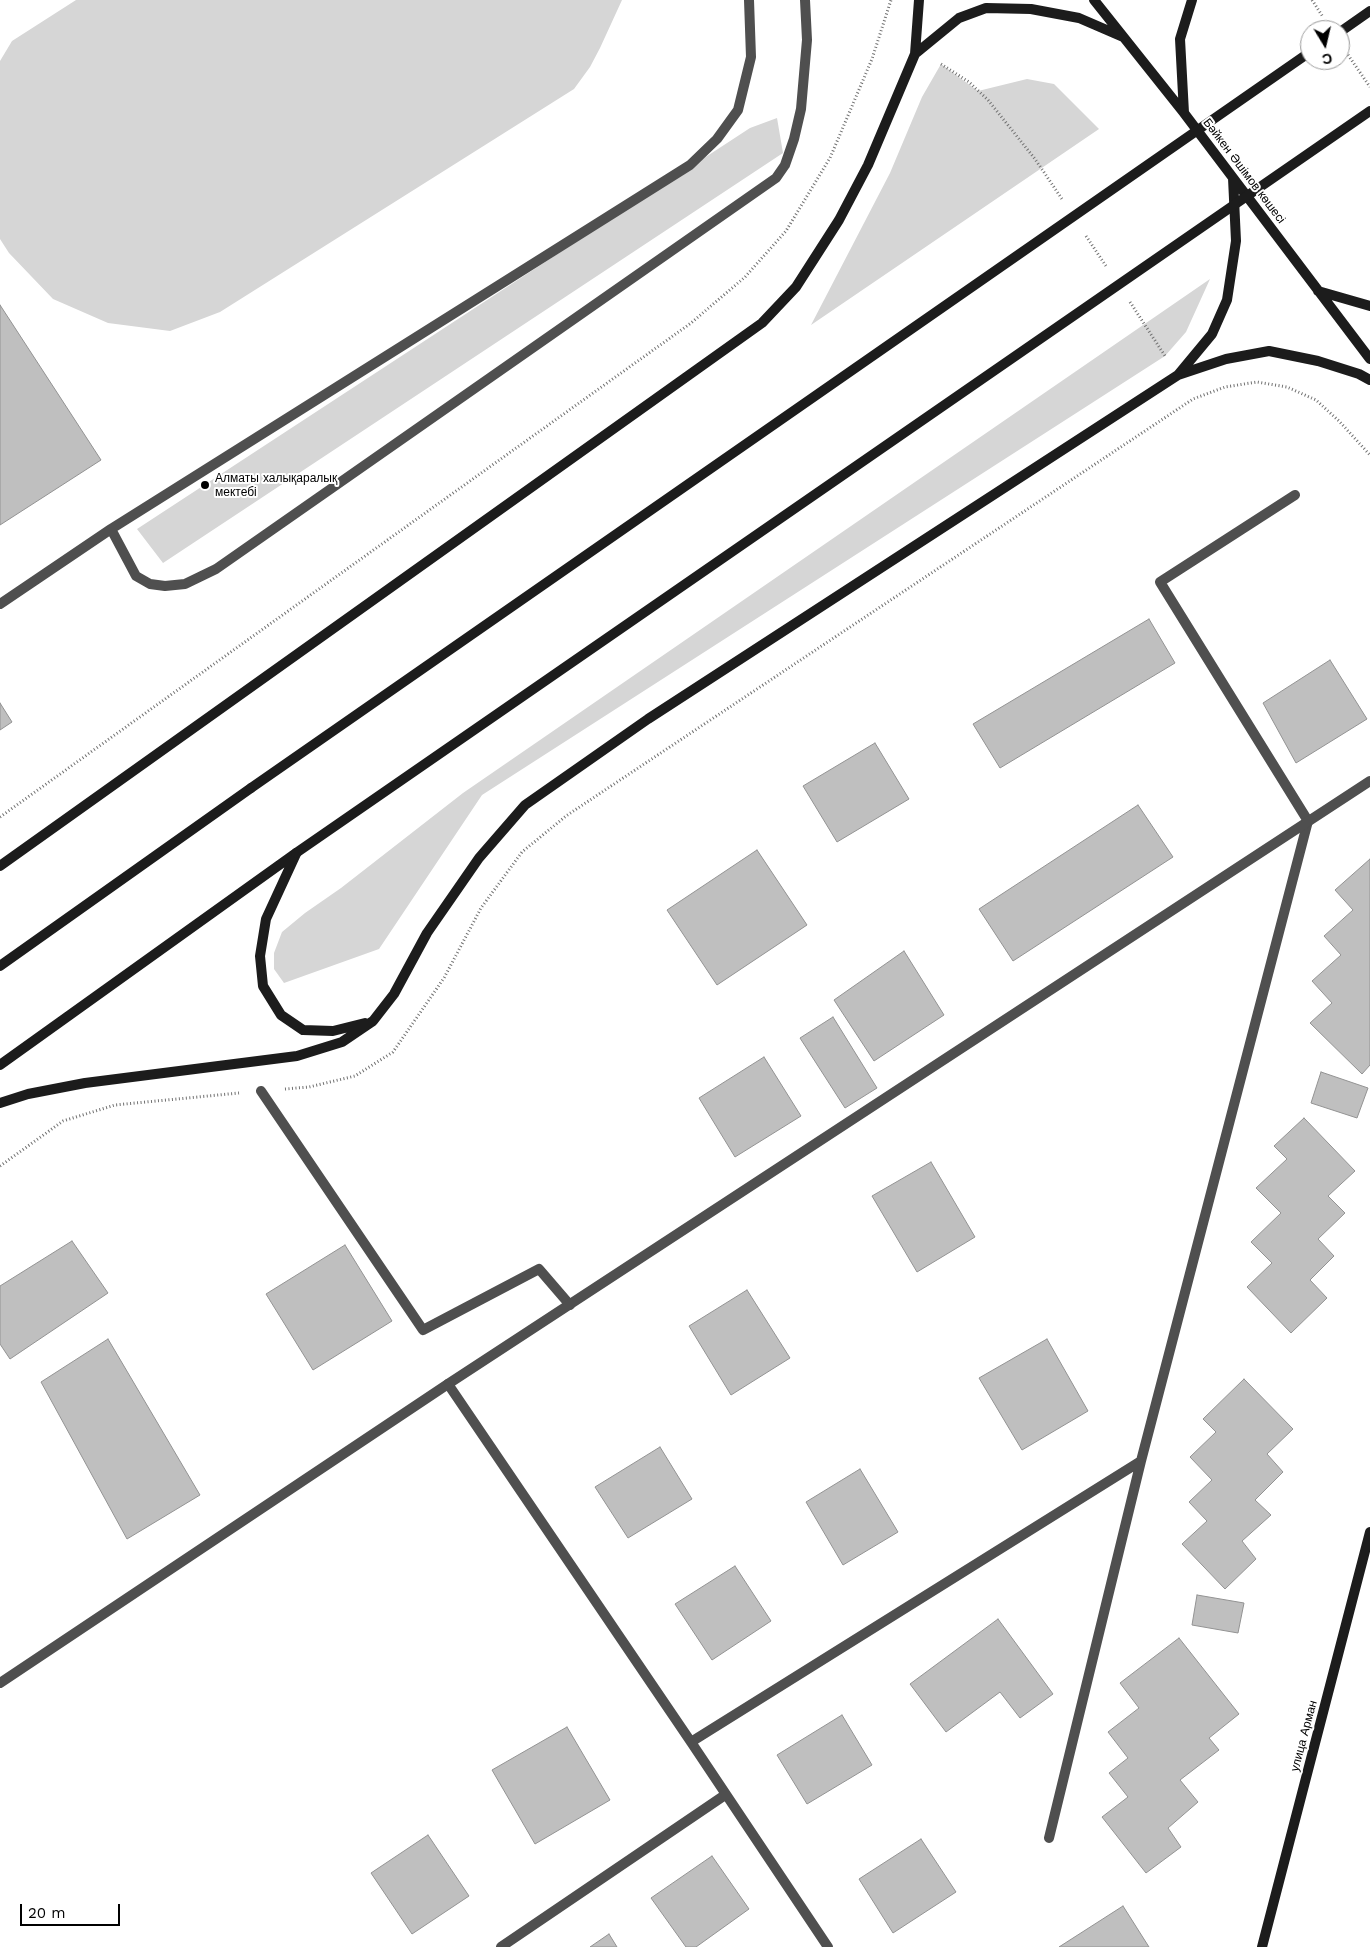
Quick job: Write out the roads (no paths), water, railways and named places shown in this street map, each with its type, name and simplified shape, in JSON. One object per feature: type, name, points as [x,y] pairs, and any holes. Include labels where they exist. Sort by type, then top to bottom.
[{"type":"main road","points":[[0,866],[762,323],[796,287],[839,220],[868,165],[916,54],[919,0]]},
{"type":"main road","name":"Бәйкен Әшімов көшесі","points":[[1094,0],[1184,113],[1370,359]]},
{"type":"main road","points":[[1184,113],[1180,39],[1192,0]]},
{"type":"main road","points":[[916,54],[959,18],[986,8],[1031,9],[1079,18],[1124,38]]},
{"type":"main road","points":[[1350,25],[1370,11]]},
{"type":"main road","points":[[0,966],[251,788],[1300,59]]},
{"type":"main road","points":[[0,1065],[296,853],[1370,111]]},
{"type":"main road","points":[[1178,376],[1212,334],[1227,300],[1236,241],[1233,178]]},
{"type":"main road","points":[[1318,290],[1370,306]]},
{"type":"main road","points":[[0,1103],[28,1094],[85,1083],[298,1056],[342,1042],[373,1021],[394,994],[428,933],[479,858],[525,805],[648,719],[1178,376],[1226,360],[1269,352],[1318,361],[1359,374],[1370,380]]},
{"type":"main road","points":[[296,853],[266,919],[260,956],[264,986],[281,1015],[303,1030],[333,1031],[373,1021]]},
{"type":"main road","name":"улица Арман","points":[[1262,1947],[1370,1532]]},
{"type":"street","points":[[0,604],[111,529],[690,165],[717,140],[738,110],[751,57],[749,0]]},
{"type":"street","points":[[111,529],[136,576],[150,584],[165,586],[185,584],[216,569],[776,178],[785,165],[794,139],[801,109],[807,40],[805,0]]},
{"type":"street","points":[[1049,1838],[1141,1461],[1308,821],[1160,582],[1295,495]]},
{"type":"street","points":[[0,1683],[448,1384],[1370,781]]},
{"type":"street","points":[[261,1091],[423,1330],[539,1269],[570,1305]]},
{"type":"street","points":[[448,1384],[828,1947]]},
{"type":"street","points":[[691,1742],[1141,1461]]},
{"type":"street","points":[[501,1947],[725,1795]]},
{"type":"place","name":"Алматы халықаралық мектебі","points":[[205,485]]}]
